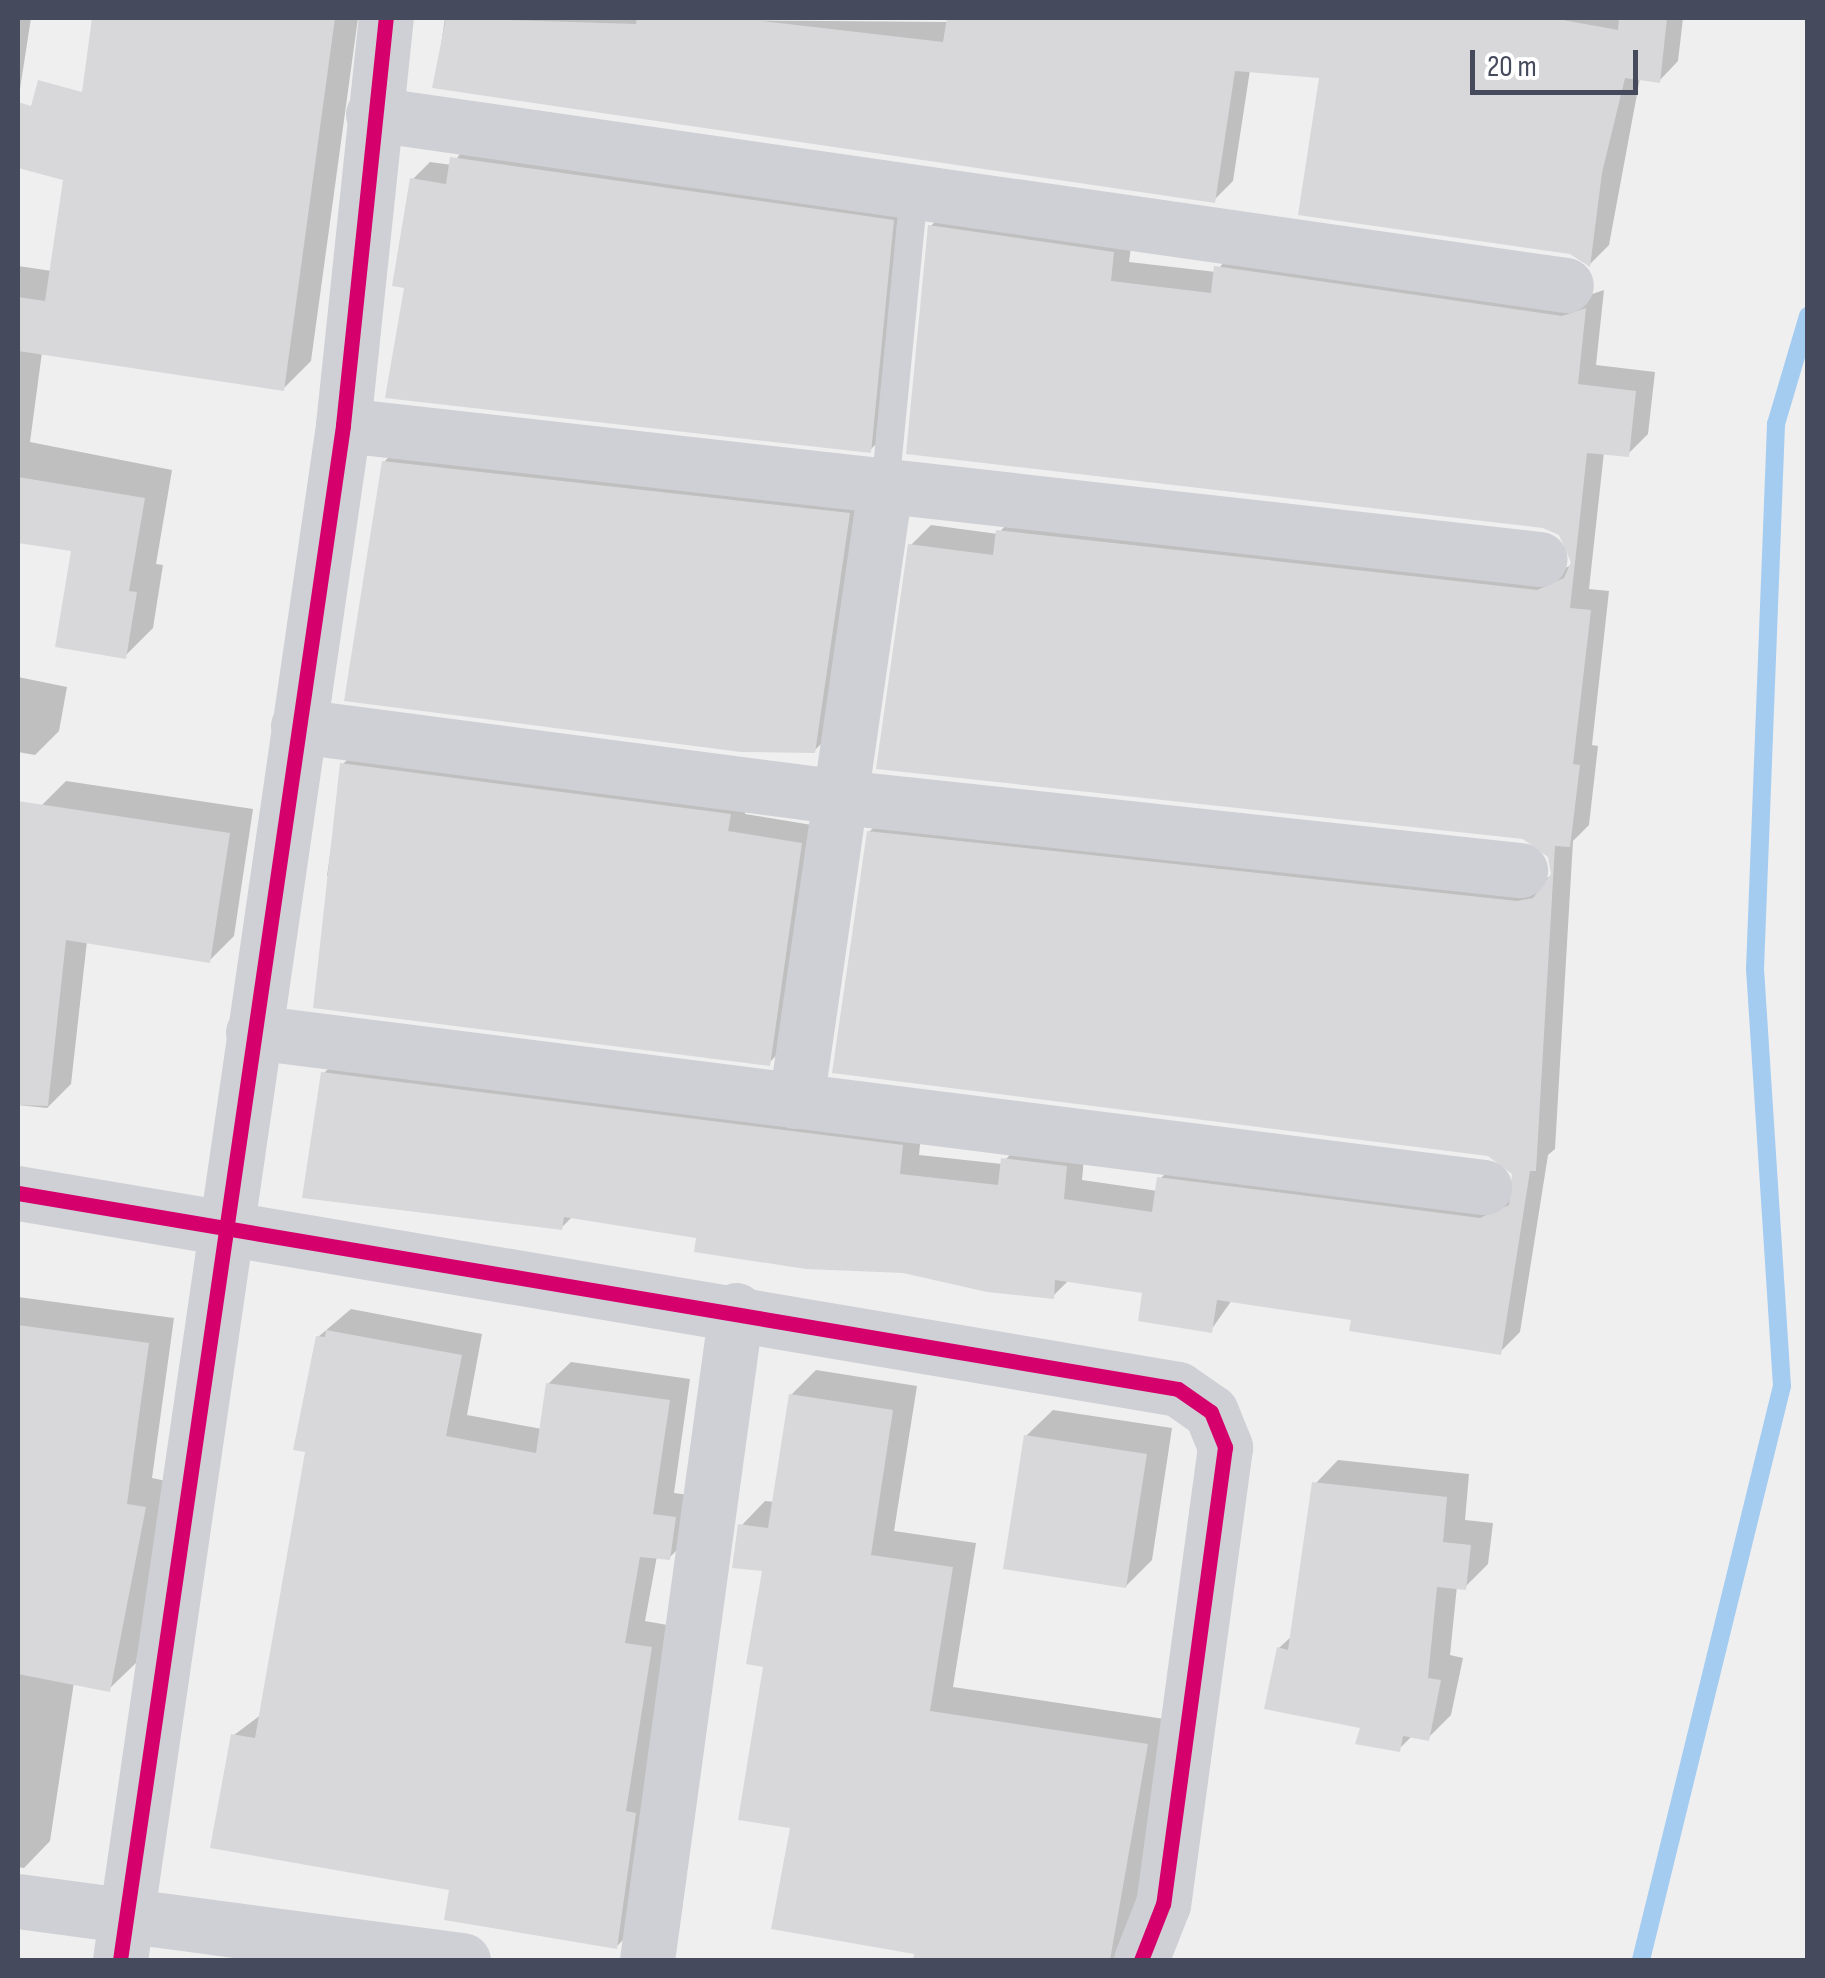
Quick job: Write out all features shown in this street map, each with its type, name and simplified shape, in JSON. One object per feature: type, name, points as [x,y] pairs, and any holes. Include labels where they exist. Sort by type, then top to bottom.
[{"type":"street","points":[[123,1938],[342,424],[386,18]]},
{"type":"street","points":[[373,114],[1566,285]]},
{"type":"street","points":[[342,424],[886,488],[1540,558]]},
{"type":"street","points":[[796,1101],[886,488]]},
{"type":"street","points":[[298,726],[841,797],[1520,870]]},
{"type":"street","points":[[254,1032],[1484,1187]]},
{"type":"street","points":[[18,1193],[736,1310],[1178,1389],[1211,1412],[1225,1447],[1162,1904],[1141,1960]]},
{"type":"street","points":[[646,1960],[736,1310]]},
{"type":"street","points":[[18,1901],[123,1938],[462,1960]]},
{"type":"lane","points":[[886,488],[914,191]]},
{"type":"building","points":[[92,18],[335,18],[284,391],[18,351],[18,297],[45,301],[63,180],[18,168],[18,102],[31,106],[38,80],[82,92]]},
{"type":"building","points":[[446,18],[636,24],[637,18],[735,18],[943,42],[947,18],[1552,18],[1618,30],[1619,18],[1667,18],[1660,83],[1625,78],[1602,173],[1590,267],[1570,254],[1298,215],[1319,78],[1235,71],[1215,203],[432,88]]},
{"type":"building","points":[[450,157],[894,220],[871,453],[385,398],[404,288],[392,286],[410,178],[446,184]]},
{"type":"building","points":[[928,225],[1114,252],[1111,281],[1211,293],[1214,266],[1562,316],[1586,308],[1578,384],[1636,391],[1629,457],[1587,453],[1570,608],[1591,610],[1573,764],[1580,765],[1570,847],[1555,846],[1536,1171],[1530,1171],[1501,1355],[1349,1331],[1351,1320],[1217,1300],[1212,1333],[1138,1321],[1142,1293],[1055,1280],[1054,1299],[987,1292],[903,1273],[806,1269],[694,1252],[696,1238],[564,1217],[562,1230],[302,1198],[321,1072],[903,1145],[900,1174],[998,1185],[1001,1158],[1067,1166],[1064,1199],[1152,1212],[1157,1177],[1480,1218],[1509,1205],[1512,1174],[1488,1156],[832,1073],[867,831],[1517,901],[1533,898],[1551,874],[1548,857],[1523,839],[876,769],[908,544],[993,555],[996,530],[1537,590],[1564,578],[1571,562],[1559,535],[1543,528],[906,454]]},
{"type":"building","points":[[382,461],[850,513],[815,753],[741,752],[344,701]]},
{"type":"building","points":[[18,477],[145,498],[129,591],[137,592],[126,659],[55,647],[71,551],[18,543]]},
{"type":"building","points":[[340,763],[731,814],[728,831],[802,843],[770,1066],[313,1008]]},
{"type":"building","points":[[18,801],[230,833],[210,963],[66,940],[48,1106],[18,1105]]},
{"type":"building","points":[[18,1325],[149,1343],[127,1504],[146,1507],[110,1692],[18,1674]]},
{"type":"building","points":[[326,1330],[462,1355],[446,1436],[536,1453],[546,1383],[670,1400],[653,1514],[676,1517],[670,1560],[640,1557],[625,1643],[652,1647],[626,1811],[636,1813],[617,1949],[444,1920],[449,1890],[210,1848],[231,1734],[255,1738],[305,1452],[293,1450],[316,1336],[325,1337]]},
{"type":"building","points":[[789,1394],[893,1410],[871,1555],[953,1567],[930,1711],[1148,1744],[1110,1960],[913,1960],[914,1954],[771,1929],[790,1828],[738,1820],[763,1667],[746,1664],[762,1571],[732,1568],[738,1524],[768,1528]]},
{"type":"building","points":[[1024,1435],[1147,1454],[1126,1588],[1003,1569]]},
{"type":"building","points":[[1312,1482],[1447,1497],[1443,1542],[1471,1545],[1466,1590],[1437,1587],[1428,1678],[1441,1680],[1429,1741],[1403,1736],[1400,1752],[1355,1744],[1360,1728],[1264,1709],[1277,1647],[1288,1650]]},
{"type":"waterway","points":[[1641,1960],[1782,1386],[1755,969],[1776,424],[1808,316]]},
{"type":"cycle path","points":[[120,1960],[343,425],[386,18]]},
{"type":"cycle path","points":[[18,1193],[1178,1389],[1211,1412],[1225,1447],[1163,1904],[1141,1960]]}]
